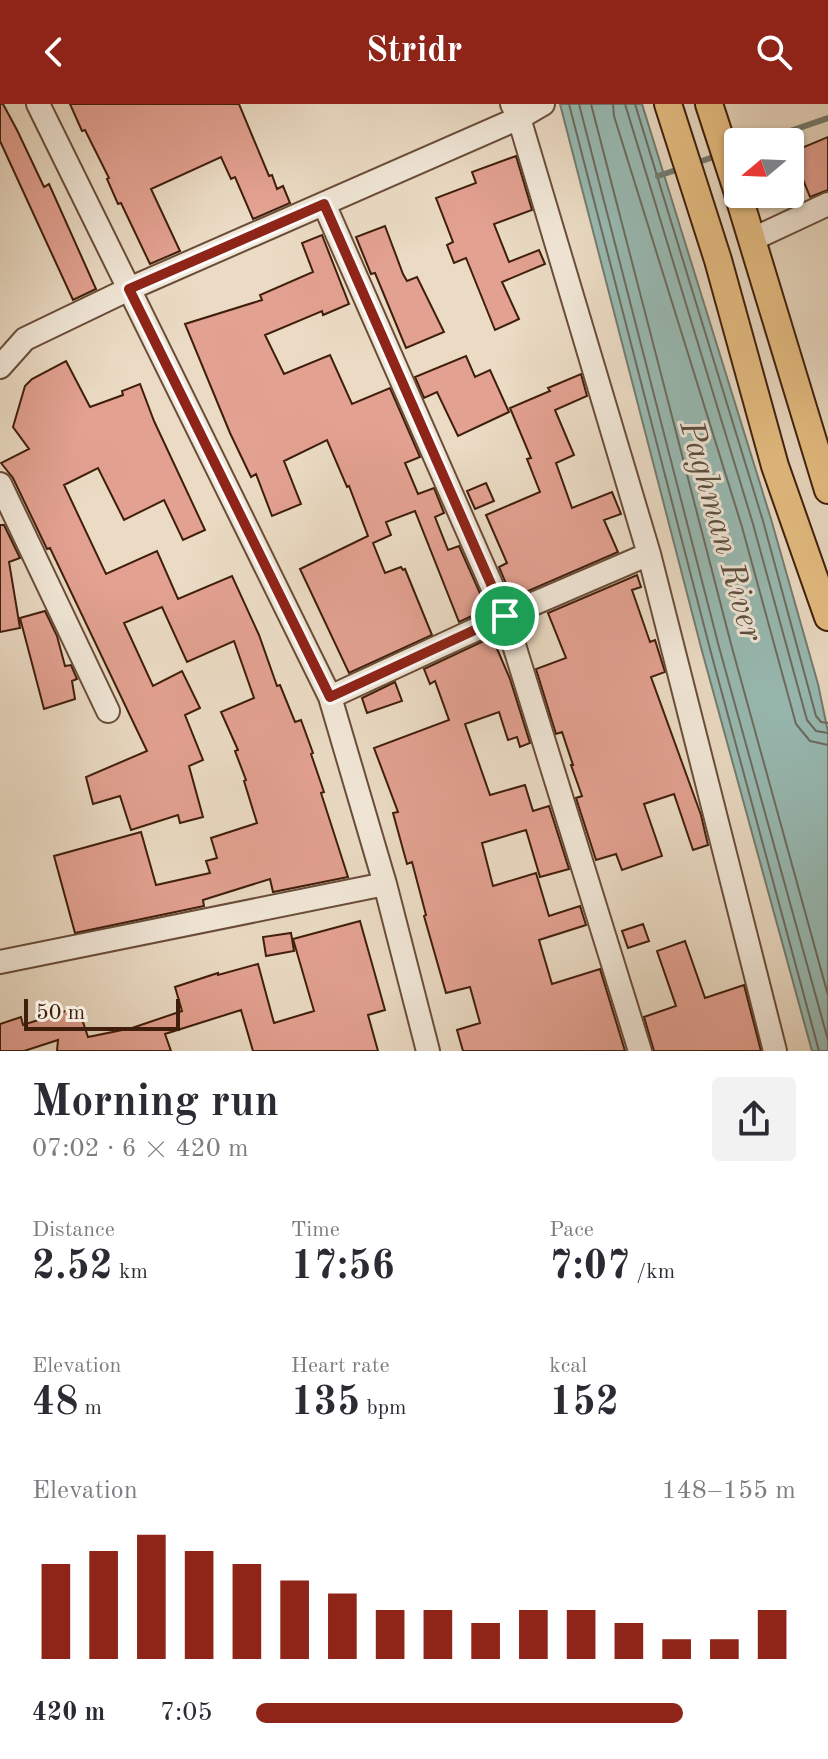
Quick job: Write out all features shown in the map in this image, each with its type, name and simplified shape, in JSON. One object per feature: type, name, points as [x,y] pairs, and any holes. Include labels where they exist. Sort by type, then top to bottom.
[{"type":"main road","points":[[668,104],[718,260],[775,466],[828,617]]},
{"type":"main road","points":[[709,104],[724,151]]},
{"type":"main road","points":[[743,208],[820,444],[828,490]]},
{"type":"street","points":[[38,104],[330,697],[385,884],[428,1051]]},
{"type":"street","points":[[0,367],[25,339],[129,289],[324,204],[516,111],[543,104]]},
{"type":"street","points":[[516,111],[649,554],[775,1051]]},
{"type":"street","points":[[324,204],[505,616],[640,1051]]},
{"type":"street","points":[[753,239],[828,204]]},
{"type":"street","points":[[0,484],[108,711]]},
{"type":"street","points":[[330,697],[649,554]]},
{"type":"street","points":[[0,962],[385,884]]},
{"type":"water","name":"Paghman River","points":[[560,104],[642,104],[771,519],[818,684],[828,732],[828,1051],[812,1051],[702,651]]},
{"type":"building","points":[[0,104],[3,104],[17,130],[44,187],[49,184],[96,289],[73,300],[0,141]]},
{"type":"building","points":[[70,104],[239,104],[269,176],[272,175],[277,189],[283,186],[290,203],[253,219],[235,177],[231,179],[221,157],[151,189],[180,251],[150,264]]},
{"type":"building","points":[[828,137],[828,190],[810,197],[804,182],[804,147]]},
{"type":"building","points":[[516,156],[532,210],[494,224],[509,262],[539,250],[545,264],[502,282],[519,319],[495,330],[466,258],[454,263],[447,245],[453,242],[436,198],[476,183],[472,172]]},
{"type":"building","points":[[385,226],[403,274],[407,281],[417,277],[444,332],[406,348],[375,273],[371,274],[356,237]]},
{"type":"building","points":[[322,235],[349,304],[323,315],[322,311],[265,335],[284,374],[330,355],[352,404],[390,388],[420,457],[405,463],[418,494],[434,488],[444,513],[435,517],[448,550],[459,546],[487,609],[459,622],[415,511],[386,522],[391,535],[373,543],[385,573],[401,567],[405,569],[432,635],[349,673],[300,569],[368,536],[349,486],[327,440],[284,461],[301,504],[272,516],[256,474],[251,477],[230,433],[185,324],[262,300],[260,295],[313,272],[302,243]]},
{"type":"building","points":[[466,356],[475,377],[490,370],[509,412],[458,436],[437,392],[424,398],[415,377]]},
{"type":"building","points":[[66,361],[90,407],[123,395],[122,391],[140,384],[205,530],[183,540],[164,500],[124,520],[98,468],[64,485],[106,574],[157,551],[178,599],[232,576],[259,635],[277,686],[280,685],[295,722],[301,720],[348,877],[273,892],[270,879],[203,900],[204,906],[75,933],[54,856],[141,832],[156,885],[210,873],[206,861],[217,858],[211,838],[257,823],[235,751],[238,750],[221,712],[254,698],[234,641],[187,662],[162,607],[124,623],[153,686],[182,671],[200,708],[185,715],[203,760],[189,766],[203,817],[180,823],[178,815],[131,830],[120,796],[93,804],[86,777],[147,751],[50,548],[47,549],[13,478],[1,463],[29,449],[13,427],[25,386]]},
{"type":"building","points":[[581,374],[587,396],[555,410],[574,455],[556,463],[572,508],[612,492],[621,514],[604,520],[618,552],[512,598],[499,567],[507,563],[486,515],[540,492],[527,459],[531,458],[510,408]]},
{"type":"building","points":[[486,483],[494,501],[475,509],[467,491]]},
{"type":"building","points":[[0,525],[4,525],[20,558],[9,562],[20,628],[0,632]]},
{"type":"building","points":[[637,575],[641,587],[632,590],[650,642],[655,640],[665,672],[651,677],[701,815],[708,845],[693,850],[674,794],[644,804],[662,856],[622,870],[616,854],[596,860],[576,798],[582,796],[573,765],[562,732],[556,734],[536,669],[566,658],[548,613]]},
{"type":"building","points":[[45,611],[57,636],[65,666],[71,665],[77,679],[72,681],[75,699],[44,709],[20,618]]},
{"type":"building","points":[[492,637],[510,679],[530,743],[520,747],[517,737],[508,740],[499,712],[465,724],[490,795],[525,785],[533,811],[549,806],[569,869],[540,877],[526,830],[482,843],[493,886],[536,873],[549,916],[580,906],[586,925],[539,940],[552,984],[600,969],[625,1051],[463,1051],[457,1030],[480,1023],[470,987],[446,993],[412,862],[407,864],[393,813],[398,812],[374,748],[449,720],[435,681],[430,684],[424,669]]},
{"type":"building","points":[[395,682],[402,701],[367,713],[362,698]]},
{"type":"building","points":[[360,921],[385,1010],[368,1015],[378,1051],[253,1051],[241,1010],[165,1034],[171,1051],[57,1051],[58,1040],[24,1051],[0,1051],[0,1024],[21,1017],[23,1025],[78,1007],[88,1037],[132,1028],[182,1011],[175,987],[258,964],[274,1023],[314,1011],[293,939]]},
{"type":"building","points":[[643,924],[649,941],[628,948],[622,931]]},
{"type":"building","points":[[291,933],[294,951],[266,956],[263,937]]},
{"type":"building","points":[[685,941],[705,998],[744,985],[761,1051],[654,1051],[644,1017],[676,1006],[657,951]]},
{"type":"waterway","points":[[799,128],[828,118]]},
{"type":"waterway","points":[[696,163],[719,155]]},
{"type":"waterway","points":[[658,176],[682,168]]},
{"type":"route","points":[[324,204],[505,616],[330,697],[129,289],[324,204]]}]
